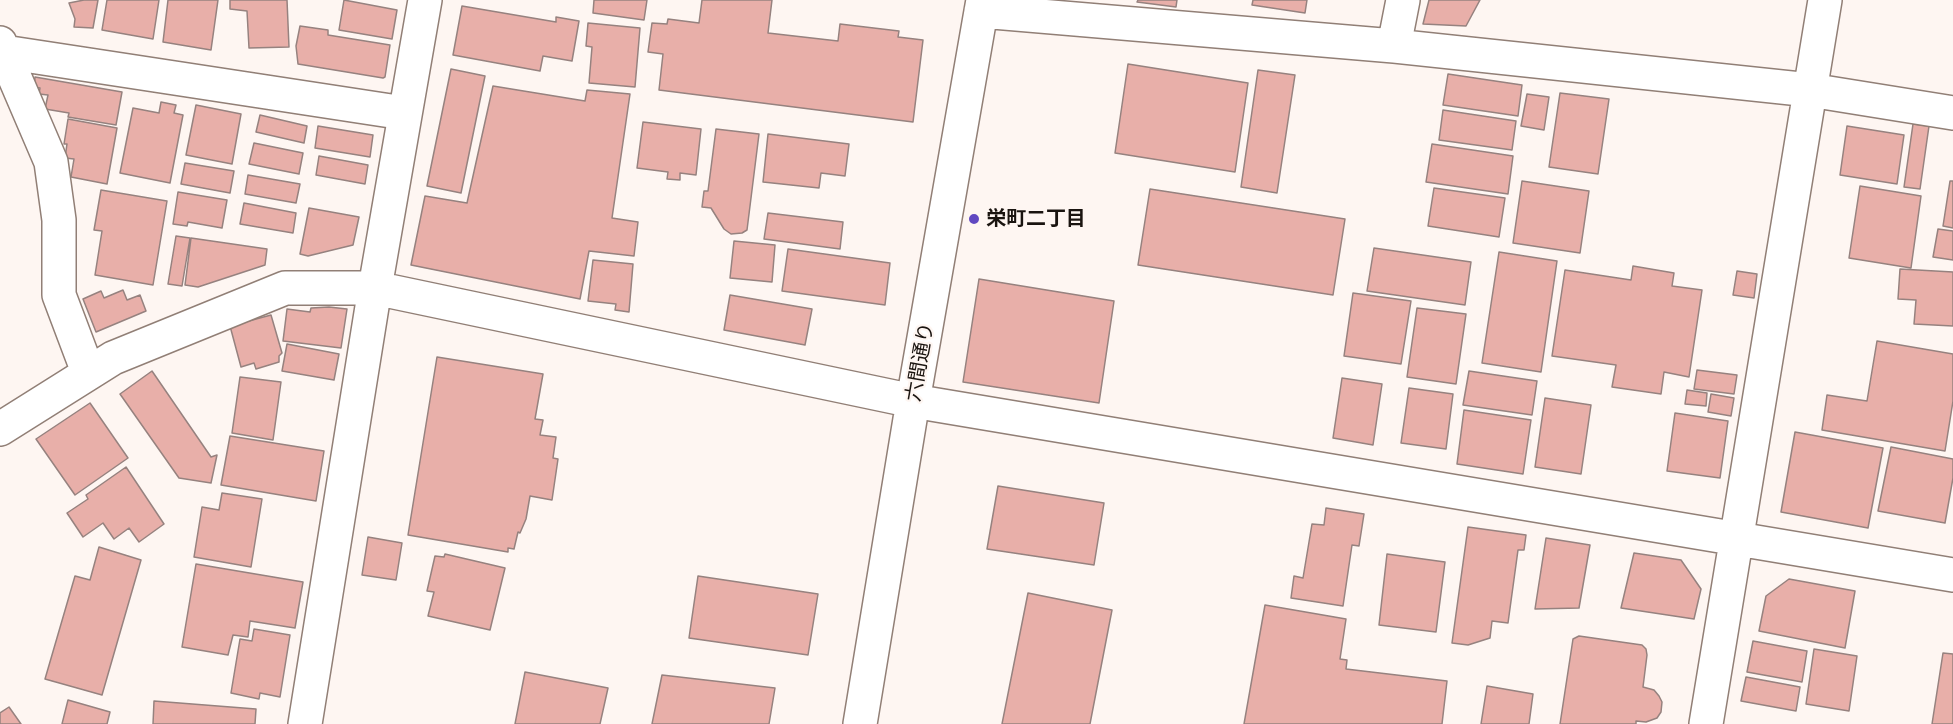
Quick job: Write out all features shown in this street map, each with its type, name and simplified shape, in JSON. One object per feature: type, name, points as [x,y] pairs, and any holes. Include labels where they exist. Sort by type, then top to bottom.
[{"type":"street","points":[[305,724],[375,288],[425,0]]},
{"type":"street","points":[[1394,46],[1403,0]]},
{"type":"street","points":[[1706,724],[1826,0]]},
{"type":"street","points":[[982,6],[1810,90],[1953,113]]},
{"type":"street","name":"六間通り","points":[[860,724],[913,401],[982,6]]},
{"type":"street","points":[[2,47],[405,114]]},
{"type":"street","points":[[2,47],[51,162],[59,220],[59,295],[88,372]]},
{"type":"street","points":[[0,429],[113,358],[285,288],[375,288],[913,401],[1953,575]]},
{"type":"building","points":[[98,0],[93,28],[74,27],[75,19],[69,3]]},
{"type":"building","points":[[107,0],[159,0],[153,39],[102,30]]},
{"type":"building","points":[[168,0],[218,0],[211,50],[163,42]]},
{"type":"building","points":[[230,0],[287,0],[289,47],[249,48],[247,11],[230,9]]},
{"type":"building","points":[[344,0],[397,10],[392,39],[339,30]]},
{"type":"building","points":[[594,0],[647,0],[644,20],[593,13]]},
{"type":"building","points":[[702,0],[772,0],[768,33],[838,41],[840,24],[899,31],[898,37],[923,40],[913,122],[659,90],[663,54],[648,52],[652,23],[667,24],[668,19],[699,23]]},
{"type":"building","points":[[1138,0],[1177,0],[1176,7],[1137,2]]},
{"type":"building","points":[[1253,0],[1307,0],[1305,13],[1252,5]]},
{"type":"building","points":[[1429,0],[1480,0],[1466,26],[1423,24]]},
{"type":"building","points":[[462,6],[556,22],[556,17],[579,21],[572,61],[543,56],[540,71],[453,55]]},
{"type":"building","points":[[588,23],[640,28],[635,87],[589,83],[592,47],[586,46]]},
{"type":"building","points":[[300,26],[328,30],[328,35],[390,45],[385,77],[298,64],[296,46]]},
{"type":"building","points":[[1128,64],[1248,83],[1235,172],[1115,153]]},
{"type":"building","points":[[451,69],[485,76],[461,193],[427,186]]},
{"type":"building","points":[[1258,70],[1295,75],[1277,193],[1241,187]]},
{"type":"building","points":[[1448,74],[1522,85],[1518,116],[1443,105]]},
{"type":"building","points":[[35,77],[122,92],[116,125],[68,117],[69,113],[45,109],[48,95],[39,94],[40,88],[34,87]]},
{"type":"building","points":[[493,86],[585,101],[587,90],[630,94],[612,218],[638,222],[634,256],[589,251],[580,299],[411,265],[425,196],[467,203]]},
{"type":"building","points":[[1560,93],[1609,99],[1598,174],[1549,167]]},
{"type":"building","points":[[1527,94],[1549,97],[1544,130],[1521,126]]},
{"type":"building","points":[[161,102],[176,105],[174,113],[183,115],[170,183],[120,173],[133,108],[159,113]]},
{"type":"building","points":[[196,105],[241,114],[232,164],[186,155]]},
{"type":"building","points":[[1443,110],[1516,121],[1512,150],[1439,140]]},
{"type":"building","points":[[260,115],[307,126],[304,143],[256,132]]},
{"type":"building","points":[[68,119],[117,128],[107,184],[71,177],[74,159],[65,158],[67,144],[64,144]]},
{"type":"building","points":[[643,122],[701,129],[696,175],[680,173],[680,180],[667,179],[668,172],[637,168]]},
{"type":"building","points":[[1913,124],[1929,126],[1920,189],[1904,187]]},
{"type":"building","points":[[318,126],[373,135],[370,157],[315,148]]},
{"type":"building","points":[[1847,126],[1904,135],[1897,184],[1840,175]]},
{"type":"building","points":[[716,129],[759,134],[747,230],[742,233],[731,234],[724,229],[711,208],[702,207],[704,191],[708,191]]},
{"type":"building","points":[[768,134],[849,144],[845,176],[821,173],[819,188],[763,182]]},
{"type":"building","points":[[254,143],[303,153],[299,174],[249,164]]},
{"type":"building","points":[[1432,144],[1513,156],[1508,194],[1426,182]]},
{"type":"building","points":[[319,156],[368,165],[365,184],[316,175]]},
{"type":"building","points":[[185,163],[234,171],[230,193],[181,184]]},
{"type":"building","points":[[248,175],[300,184],[296,203],[245,194]]},
{"type":"building","points":[[1522,181],[1589,191],[1580,253],[1513,243]]},
{"type":"building","points":[[1950,181],[1953,181],[1953,228],[1943,226]]},
{"type":"building","points":[[1860,186],[1921,196],[1911,268],[1849,258]]},
{"type":"building","points":[[1434,188],[1505,198],[1499,237],[1428,226]]},
{"type":"building","points":[[1150,189],[1345,219],[1333,295],[1138,265]]},
{"type":"building","points":[[101,190],[167,201],[153,285],[95,275],[102,231],[94,230]]},
{"type":"building","points":[[178,192],[227,200],[222,228],[188,222],[187,226],[173,224]]},
{"type":"building","points":[[244,203],[296,213],[293,233],[240,224]]},
{"type":"building","points":[[309,208],[359,217],[353,245],[308,256],[300,254]]},
{"type":"building","points":[[768,213],[843,222],[840,249],[764,239]]},
{"type":"building","points":[[1938,229],[1953,231],[1953,260],[1933,257]]},
{"type":"building","points":[[176,236],[190,238],[182,286],[168,284]]},
{"type":"building","points":[[191,238],[267,249],[265,265],[198,287],[185,285]]},
{"type":"building","points":[[734,241],[775,245],[772,282],[730,278]]},
{"type":"building","points":[[1374,248],[1471,262],[1465,305],[1367,291]]},
{"type":"building","points":[[788,249],[890,263],[885,305],[782,291]]},
{"type":"building","points":[[1499,252],[1557,261],[1541,372],[1482,363]]},
{"type":"building","points":[[593,260],[633,264],[629,312],[615,310],[616,304],[588,301]]},
{"type":"building","points":[[1633,266],[1674,273],[1672,286],[1702,290],[1689,377],[1664,372],[1661,394],[1612,387],[1616,365],[1552,356],[1565,270],[1631,280]]},
{"type":"building","points":[[1900,269],[1953,272],[1953,326],[1914,324],[1916,300],[1898,299]]},
{"type":"building","points":[[1737,271],[1757,274],[1754,298],[1733,295]]},
{"type":"building","points":[[979,279],[1114,301],[1099,403],[963,382]]},
{"type":"building","points":[[123,290],[127,300],[140,295],[146,311],[96,332],[83,299],[101,291],[104,298]]},
{"type":"building","points":[[1353,293],[1411,301],[1401,364],[1344,356]]},
{"type":"building","points":[[730,295],[812,309],[805,345],[724,330]]},
{"type":"building","points":[[311,308],[347,309],[341,348],[283,341],[287,309],[310,312]]},
{"type":"building","points":[[1417,308],[1466,314],[1456,384],[1407,377]]},
{"type":"building","points":[[271,315],[282,353],[279,356],[279,362],[256,369],[254,363],[241,367],[230,326]]},
{"type":"building","points":[[1877,341],[1953,354],[1953,401],[1945,451],[1822,430],[1827,395],[1867,401]]},
{"type":"building","points":[[287,344],[339,354],[334,380],[282,371]]},
{"type":"building","points":[[437,357],[543,374],[535,419],[543,420],[540,435],[556,437],[553,458],[558,459],[552,500],[530,496],[526,519],[520,533],[518,532],[514,549],[508,548],[508,552],[408,535]]},
{"type":"building","points":[[1697,370],[1737,375],[1734,394],[1694,389]]},
{"type":"building","points":[[152,371],[211,457],[217,455],[211,483],[179,478],[120,394]]},
{"type":"building","points":[[1469,371],[1537,381],[1532,415],[1463,405]]},
{"type":"building","points":[[240,377],[281,382],[273,440],[232,433]]},
{"type":"building","points":[[1342,378],[1382,384],[1373,445],[1333,438]]},
{"type":"building","points":[[1409,388],[1453,394],[1446,449],[1401,443]]},
{"type":"building","points":[[1687,390],[1707,393],[1706,406],[1685,404]]},
{"type":"building","points":[[1711,394],[1734,398],[1731,416],[1708,412]]},
{"type":"building","points":[[1545,398],[1591,405],[1581,474],[1535,467]]},
{"type":"building","points":[[90,403],[128,458],[75,495],[36,439]]},
{"type":"building","points":[[1464,410],[1531,420],[1523,474],[1457,464]]},
{"type":"building","points":[[1675,413],[1728,421],[1720,478],[1667,471]]},
{"type":"building","points":[[1795,432],[1883,448],[1868,528],[1781,512]]},
{"type":"building","points":[[230,436],[324,451],[316,501],[221,485]]},
{"type":"building","points":[[1891,447],[1953,459],[1953,478],[1945,523],[1878,511]]},
{"type":"building","points":[[126,467],[164,524],[139,542],[129,528],[114,539],[103,523],[83,537],[67,513],[88,499],[86,495]]},
{"type":"building","points":[[998,486],[1104,503],[1094,565],[987,549]]},
{"type":"building","points":[[222,493],[262,499],[251,567],[194,557],[202,507],[219,510]]},
{"type":"building","points":[[1326,508],[1364,514],[1359,546],[1352,545],[1343,606],[1291,598],[1294,576],[1303,578],[1312,524],[1324,525]]},
{"type":"building","points":[[1468,527],[1526,535],[1524,550],[1518,550],[1508,623],[1492,621],[1490,638],[1468,645],[1452,643]]},
{"type":"building","points":[[368,537],[402,543],[396,580],[362,575]]},
{"type":"building","points":[[1546,538],[1590,545],[1579,608],[1535,609]]},
{"type":"building","points":[[99,547],[141,560],[102,695],[45,679],[75,576],[90,580]]},
{"type":"building","points":[[1634,553],[1681,560],[1701,589],[1694,619],[1621,608]]},
{"type":"building","points":[[445,554],[505,568],[490,630],[428,616],[434,592],[427,591],[435,556],[444,557]]},
{"type":"building","points":[[1387,554],[1445,562],[1436,632],[1379,625]]},
{"type":"building","points":[[196,564],[303,582],[295,628],[250,621],[248,637],[233,635],[228,655],[182,647]]},
{"type":"building","points":[[698,576],[818,594],[808,655],[689,638]]},
{"type":"building","points":[[1789,579],[1855,591],[1845,648],[1759,631],[1766,596]]},
{"type":"building","points":[[1028,593],[1112,610],[1090,724],[1002,724]]},
{"type":"building","points":[[1265,605],[1346,619],[1340,659],[1347,660],[1346,669],[1447,681],[1442,724],[1244,724]]},
{"type":"building","points":[[254,629],[290,635],[280,697],[260,693],[259,699],[231,693],[240,639],[252,641]]},
{"type":"building","points":[[1579,636],[1642,645],[1646,649],[1643,687],[1654,690],[1662,702],[1661,712],[1657,718],[1646,722],[1636,721],[1636,724],[1560,724],[1573,639]]},
{"type":"building","points":[[1753,641],[1807,651],[1802,682],[1747,672]]},
{"type":"building","points":[[1814,649],[1857,656],[1849,711],[1806,704]]},
{"type":"building","points":[[1943,653],[1953,654],[1953,724],[1932,724]]},
{"type":"building","points":[[525,672],[608,688],[600,724],[515,724]]},
{"type":"building","points":[[662,675],[775,688],[769,724],[652,724]]},
{"type":"building","points":[[1746,677],[1800,687],[1796,711],[1741,701]]},
{"type":"building","points":[[1487,686],[1533,694],[1529,724],[1481,724]]},
{"type":"building","points":[[68,700],[110,712],[107,724],[62,724]]},
{"type":"building","points":[[154,701],[256,709],[255,724],[153,724]]},
{"type":"building","points":[[9,707],[21,724],[0,724],[0,713]]},
{"type":"place","name":"栄町二丁目","points":[[974,219]]}]
